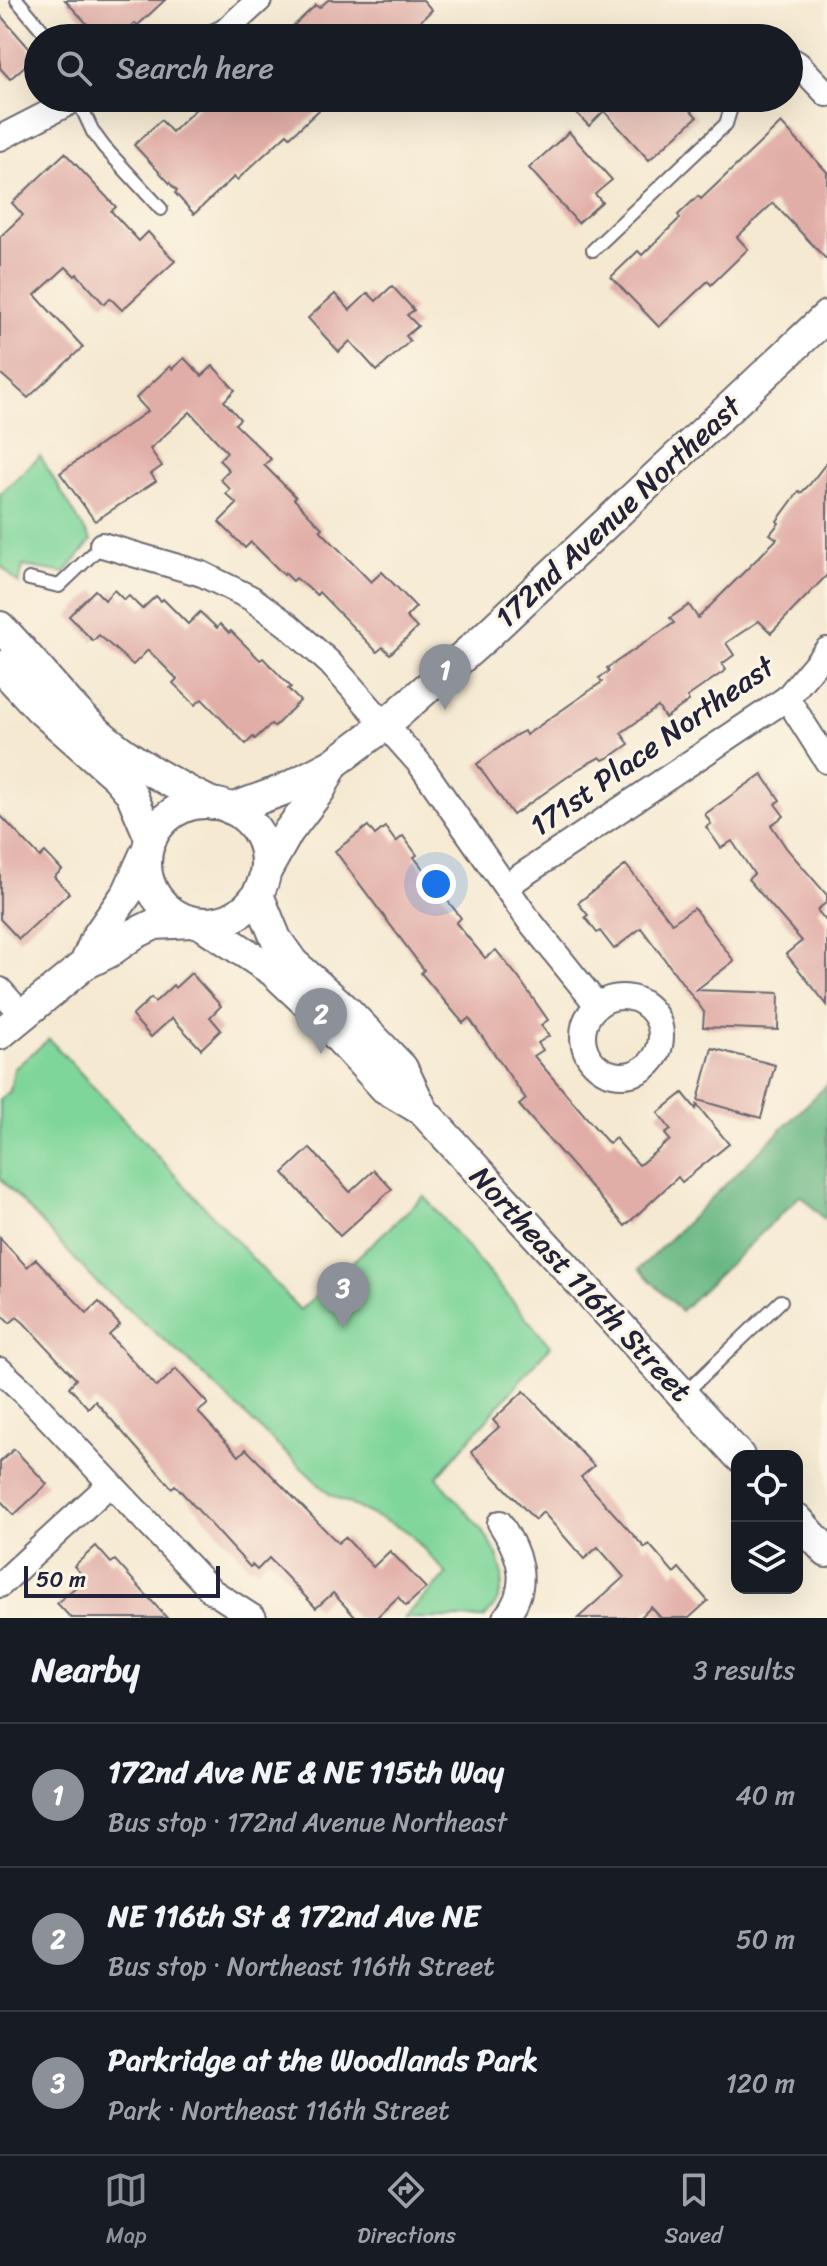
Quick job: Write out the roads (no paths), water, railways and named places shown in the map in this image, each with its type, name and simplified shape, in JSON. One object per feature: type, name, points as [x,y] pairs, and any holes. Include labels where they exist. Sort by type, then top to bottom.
[{"type":"street","points":[[233,24],[259,0]]},
{"type":"street","points":[[803,69],[827,94]]},
{"type":"street","points":[[0,138],[51,112]]},
{"type":"street","name":"172nd Avenue Northeast","points":[[222,806],[283,790],[333,764],[385,725],[484,638],[827,316]]},
{"type":"street","points":[[102,545],[202,574],[251,598],[289,626],[330,663],[420,764],[556,956],[597,1005]]},
{"type":"street","points":[[0,627],[91,726],[115,747],[150,772],[247,820],[259,835],[265,853],[262,884],[242,911],[222,921],[155,924],[134,934],[85,964],[12,1025],[0,990]]},
{"type":"street","name":"171st Place Northeast","points":[[506,886],[787,698],[827,650]]},
{"type":"street","points":[[0,666],[40,709],[131,793],[149,844],[146,867],[155,894],[175,914],[196,922]]},
{"type":"street","points":[[787,698],[827,761]]},
{"type":"street","name":"172nd Avenue Northeast","points":[[262,884],[288,832],[320,790],[333,764]]},
{"type":"street","points":[[85,964],[96,938],[128,892],[149,844],[169,816],[183,808],[222,806]]},
{"type":"street","name":"Northeast 116th Street","points":[[262,884],[276,939],[293,963],[348,1012],[402,1068],[423,1111]]},
{"type":"street","name":"Northeast 116th Street","points":[[196,922],[273,971],[307,1003],[385,1088],[423,1111],[733,1450]]},
{"type":"street","points":[[0,1370],[212,1591],[254,1618]]},
{"type":"street","points":[[0,1585],[110,1484]]},
{"type":"street","points":[[800,1522],[827,1552]]},
{"type":"street","points":[[500,1523],[516,1548],[523,1575],[519,1595],[505,1618]]},
{"type":"lane","points":[[17,0],[37,24]]},
{"type":"lane","points":[[84,112],[104,147],[161,209]]},
{"type":"lane","points":[[593,250],[726,124],[730,112]]},
{"type":"lane","points":[[29,579],[59,586],[102,545]]},
{"type":"lane","points":[[683,1395],[781,1301]]},
{"type":"place","name":"172nd Ave NE & NE 115th Way","points":[[445,710]]},
{"type":"place","name":"NE 116th St & 172nd Ave NE","points":[[321,1054]]},
{"type":"place","name":"Parkridge at the Woodlands Park","points":[[343,1328]]}]
